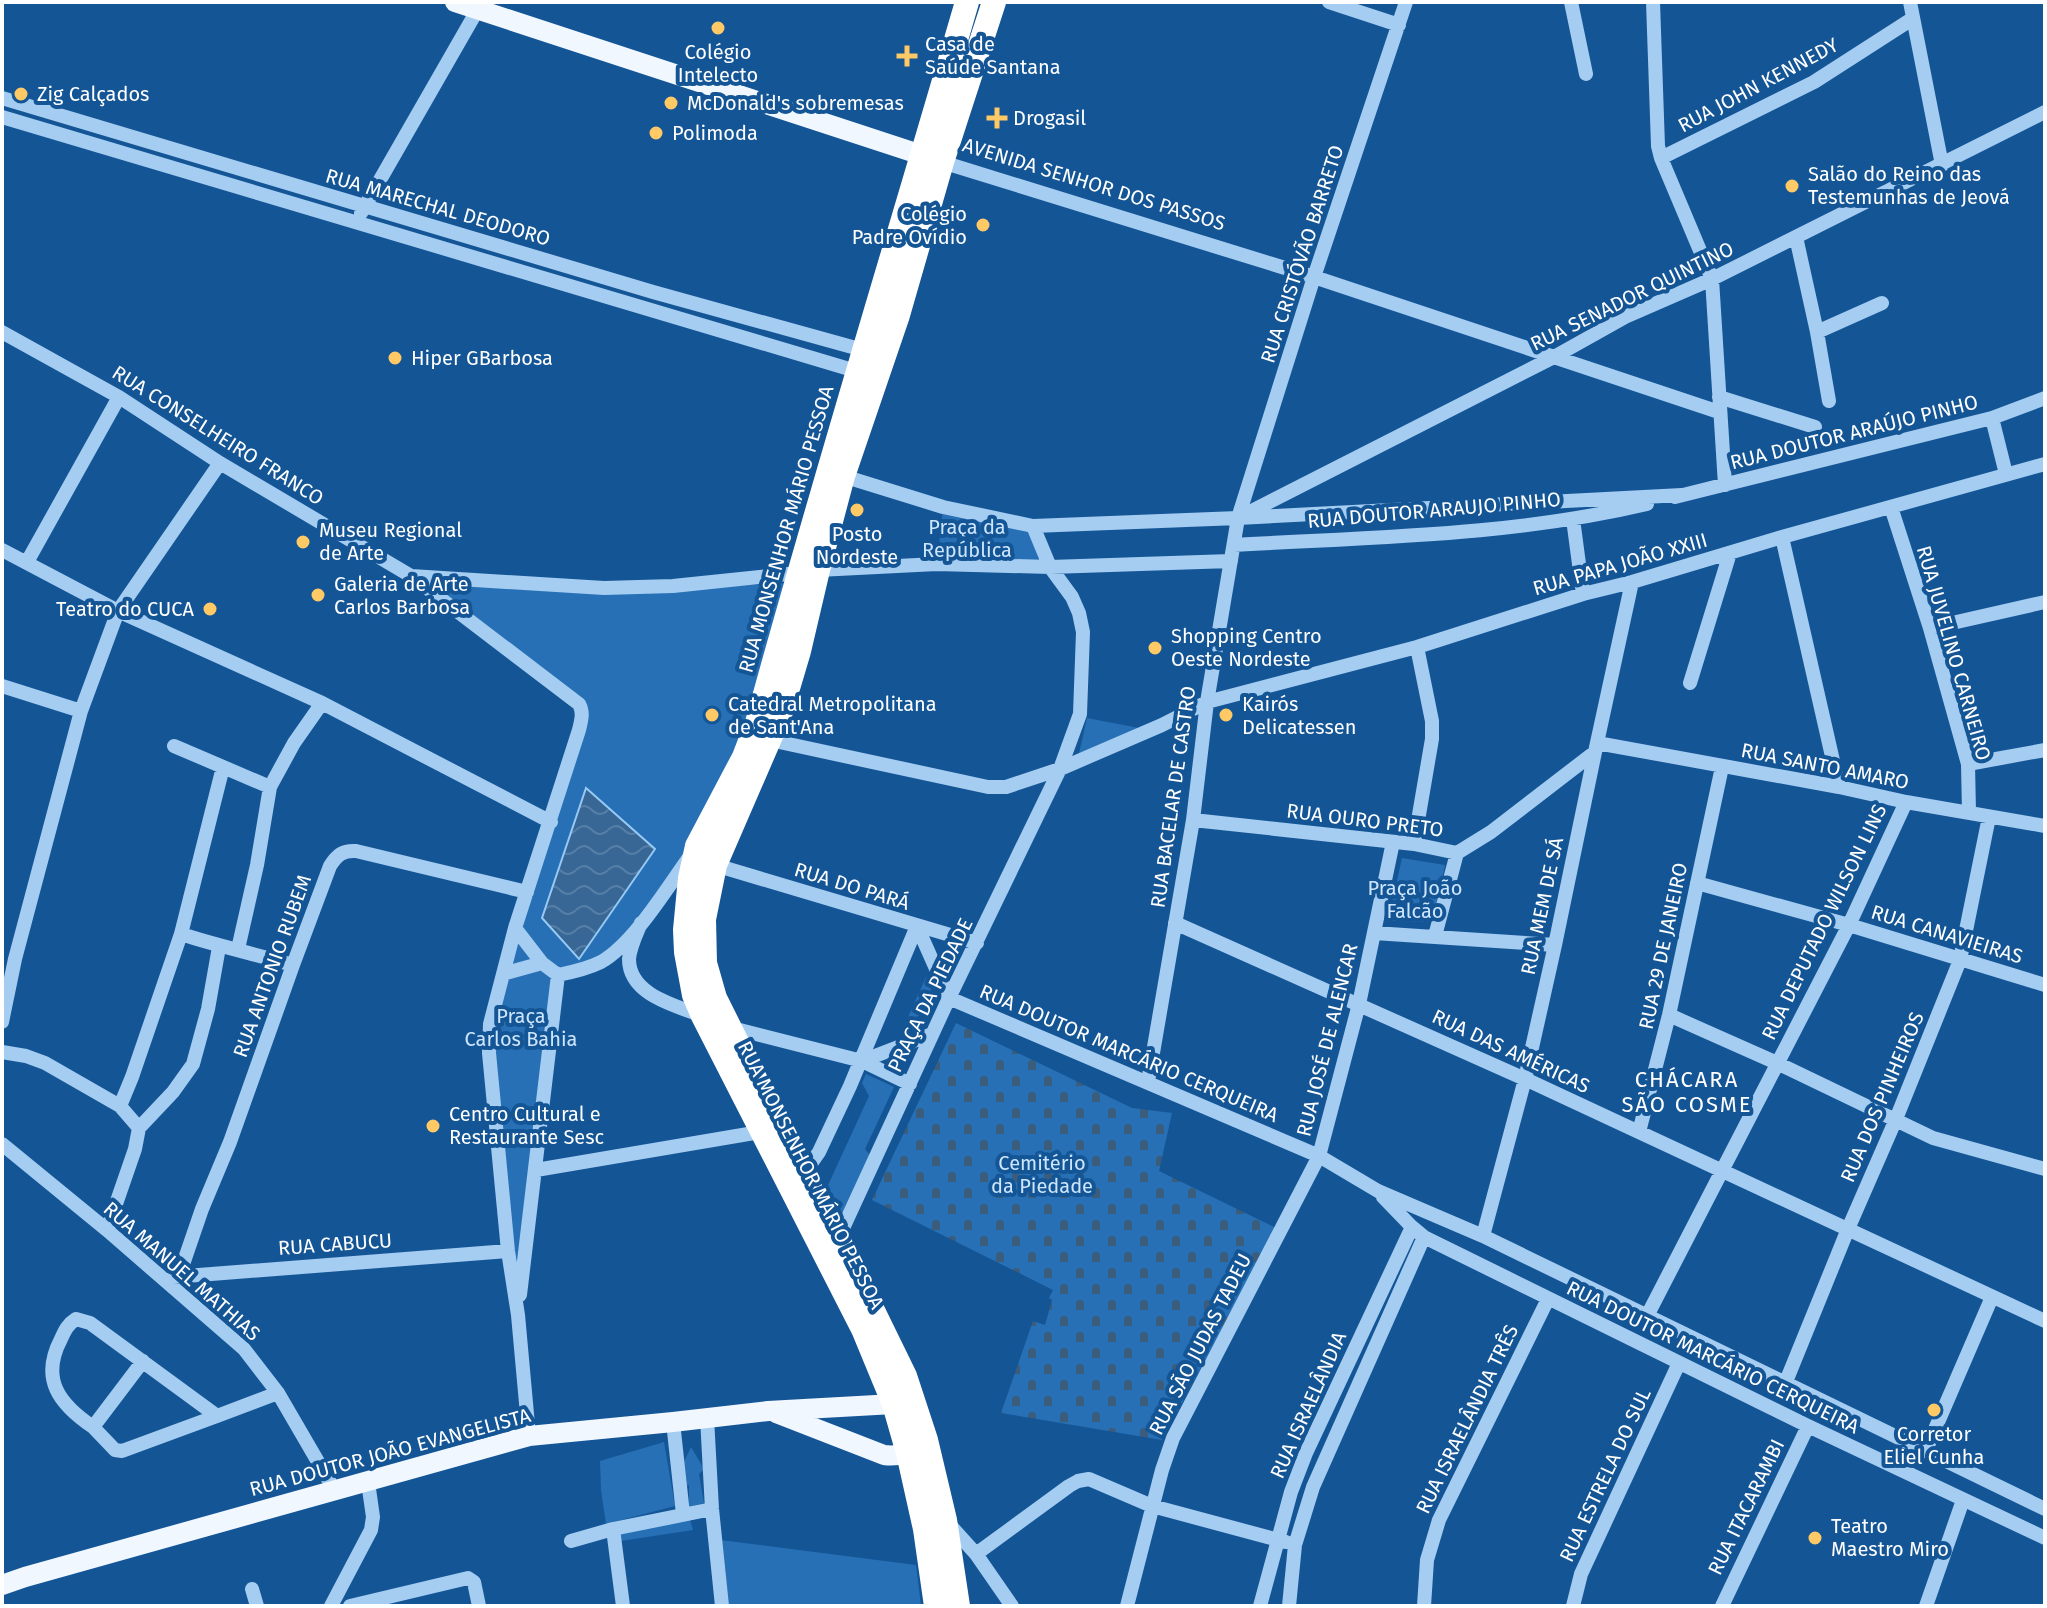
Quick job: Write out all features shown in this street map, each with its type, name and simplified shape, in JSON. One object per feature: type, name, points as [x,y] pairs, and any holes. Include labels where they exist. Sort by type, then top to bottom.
[{"type":"highway","name":"RUA MONSENHOR MÁRIO PESSOA","points":[[903,1401],[760,1132],[703,1016],[689,972],[686,907],[697,846],[744,757],[757,723],[898,315],[967,2]]},
{"type":"highway","name":"RUA MONSENHOR MÁRIO PESSOA","points":[[917,1446],[903,1401],[893,1349],[715,998],[705,963],[704,919],[715,865],[770,740],[799,651],[808,572],[860,361],[885,281],[994,2]]},
{"type":"highway","points":[[843,476],[845,442],[884,313],[885,281]]},
{"type":"highway","points":[[917,1446],[945,1520],[958,1606]]},
{"type":"highway","points":[[917,1446],[936,1606]]},
{"type":"main road","name":"AVENIDA SENHOR DOS PASSOS","points":[[455,2],[480,6],[932,159]]},
{"type":"main road","name":"RUA DOUTOR JOÃO EVANGELISTA","points":[[2,1585],[529,1436],[768,1411],[903,1401]]},
{"type":"main road","points":[[768,1411],[884,1455],[896,1456],[917,1446]]},
{"type":"main road","points":[[2,1572],[25,1577]]},
{"type":"street","points":[[1329,2],[1399,25]]},
{"type":"street","name":"RUA CRISTÓVÃO BARRETO","points":[[1238,518],[1406,2]]},
{"type":"street","points":[[1571,2],[1586,74]]},
{"type":"street","points":[[1653,2],[1657,131],[1661,158],[1712,279],[1725,485]]},
{"type":"street","points":[[1910,2],[1942,165]]},
{"type":"street","points":[[355,221],[480,6]]},
{"type":"street","name":"RUA JOHN KENNEDY","points":[[1661,158],[1814,82],[1912,19]]},
{"type":"street","name":"RUA MARECHAL DEODORO","points":[[2,98],[653,292],[860,361]]},
{"type":"street","name":"RUA SENADOR QUINTINO","points":[[1238,518],[1552,358],[1627,316],[1712,279],[2045,112]]},
{"type":"street","name":"RUA MARECHAL DEODORO","points":[[2,117],[633,306],[860,361]]},
{"type":"street","name":"AVENIDA SENHOR DOS PASSOS","points":[[932,159],[1314,277],[1552,358],[1815,427]]},
{"type":"street","points":[[1796,237],[1829,401]]},
{"type":"street","points":[[1817,332],[1882,303]]},
{"type":"street","name":"RUA CONSELHEIRO FRANCO","points":[[2,332],[119,397],[220,463],[411,576],[580,705],[583,713],[581,724],[551,822]]},
{"type":"street","points":[[27,562],[119,397]]},
{"type":"street","name":"RUA DOUTOR ARAÚJO PINHO","points":[[1725,485],[1992,418],[2045,398]]},
{"type":"street","points":[[1992,418],[2006,474]]},
{"type":"street","points":[[2,1022],[15,959],[81,711],[118,611],[220,463]]},
{"type":"street","name":"RUA PAPA JOÃO XXIII","points":[[770,740],[996,789],[1006,787],[1060,769],[1207,702],[1417,647],[1583,594],[2045,464]]},
{"type":"street","points":[[843,476],[943,507],[1033,526],[1238,518]]},
{"type":"street","name":"RUA DOUTOR ARAUJO PINHO","points":[[1234,545],[1471,531],[1573,519],[1725,485]]},
{"type":"street","name":"RUA DOUTOR ARAUJO PINHO","points":[[1238,518],[1682,495]]},
{"type":"street","name":"RUA JUVELINO CARNEIRO","points":[[1891,507],[1930,628],[1968,764],[1969,812]]},
{"type":"street","name":"RUA BACELAR DE CASTRO","points":[[1148,1082],[1193,820],[1207,702],[1238,518]]},
{"type":"street","points":[[1573,519],[1583,594]]},
{"type":"street","name":"PRAÇA DA PIEDADE","points":[[838,1239],[949,998],[1060,769],[1081,707],[1083,632],[1079,613],[1072,597],[1050,567],[1033,526]]},
{"type":"street","points":[[1782,537],[1839,787]]},
{"type":"street","points":[[2,550],[118,611],[322,703],[551,822],[515,928],[490,1024],[489,1053],[529,1436]]},
{"type":"street","points":[[1690,683],[1730,553]]},
{"type":"street","points":[[411,576],[604,588],[673,586],[808,572],[937,564],[1050,567],[1231,561]]},
{"type":"street","name":"RUA MEM DE SÁ","points":[[1483,1236],[1525,1079],[1632,582]]},
{"type":"street","points":[[1930,628],[2045,602]]},
{"type":"street","points":[[1414,844],[1432,739],[1432,721],[1417,647]]},
{"type":"street","points":[[2,686],[81,711]]},
{"type":"street","points":[[238,949],[270,787],[294,743],[322,703]]},
{"type":"street","points":[[174,746],[270,787]]},
{"type":"street","name":"RUA SANTO AMARO","points":[[1596,747],[1839,787],[2045,826]]},
{"type":"street","name":"RUA OURO PRETO","points":[[1193,820],[1414,844],[1457,853],[1491,832],[1596,747]]},
{"type":"street","points":[[1968,764],[2045,750]]},
{"type":"street","points":[[120,1106],[181,934],[223,767]]},
{"type":"street","name":"RUA 29 DE JANEIRO","points":[[1639,1132],[1669,1015],[1722,767]]},
{"type":"street","name":"RUA DEPUTADO WILSON LINS","points":[[1647,1316],[1849,925],[1906,802]]},
{"type":"street","name":"RUA DOS PINHEIROS","points":[[1785,1384],[1960,960],[1989,817]]},
{"type":"street","points":[[1393,842],[1374,933],[1555,945]]},
{"type":"street","points":[[515,928],[542,963],[558,975],[604,960],[641,923],[697,846]]},
{"type":"street","name":"RUA ANTONIO RUBEM","points":[[172,1278],[230,1142],[293,965],[336,856],[347,850],[527,892]]},
{"type":"street","points":[[1435,936],[1457,853]]},
{"type":"street","name":"RUA DO PARÁ","points":[[715,865],[977,943]]},
{"type":"street","name":"RUA CANAVIEIRAS","points":[[1697,883],[1849,925],[2045,985]]},
{"type":"street","points":[[641,923],[632,944],[630,969],[643,988],[658,998],[730,1028],[862,1061],[910,1084]]},
{"type":"street","name":"RUA DAS AMÉRICAS","points":[[1175,923],[1525,1079],[2045,1321]]},
{"type":"street","points":[[917,926],[949,998]]},
{"type":"street","name":"PRAÇA DA PIEDADE","points":[[803,1175],[819,1152],[862,1061],[917,926]]},
{"type":"street","name":"RUA JOSÉ DE ALENCAR","points":[[1319,1156],[1359,1004],[1374,933]]},
{"type":"street","points":[[181,934],[293,965]]},
{"type":"street","points":[[107,1230],[135,1149],[139,1128],[173,1092],[193,1064],[208,1009],[219,947]]},
{"type":"street","points":[[2,984],[15,959]]},
{"type":"street","points":[[503,974],[542,963]]},
{"type":"street","points":[[518,1315],[558,975]]},
{"type":"street","name":"RUA DOUTOR MARCÁRIO CERQUEIRA","points":[[949,998],[1319,1156],[1378,1191],[1483,1236],[2044,1506]]},
{"type":"street","points":[[1669,1015],[1948,1143],[2045,1169]]},
{"type":"street","points":[[862,1061],[932,1034]]},
{"type":"street","points":[[2,1052],[45,1063],[120,1106],[139,1128]]},
{"type":"street","points":[[536,1170],[760,1132]]},
{"type":"street","name":"RUA MANUEL MATHIAS","points":[[2,1144],[107,1230],[172,1278],[244,1349],[278,1393],[335,1491]]},
{"type":"street","name":"RUA SÃO JUDAS TADEU","points":[[1127,1606],[1173,1438],[1319,1156]]},
{"type":"street","name":"RUA DOUTOR MARCÁRIO CERQUEIRA","points":[[1378,1191],[1418,1232],[1808,1426],[2045,1538]]},
{"type":"street","points":[[1289,1606],[1295,1545],[1322,1464],[1418,1232]]},
{"type":"street","name":"RUA ISRAELÂNDIA","points":[[1260,1606],[1291,1492],[1306,1453],[1418,1232]]},
{"type":"street","name":"RUA CABUCU","points":[[172,1278],[508,1251]]},
{"type":"street","points":[[1926,1450],[1992,1297]]},
{"type":"street","name":"RUA ISRAELÂNDIA TRÊS","points":[[1424,1606],[1427,1560],[1439,1520],[1548,1299]]},
{"type":"street","points":[[217,1416],[84,1320],[76,1319],[68,1325],[53,1356],[52,1379],[56,1390],[69,1409],[118,1451],[217,1416],[278,1393]]},
{"type":"street","points":[[93,1427],[143,1361]]},
{"type":"street","name":"RUA ESTRELA DO SUL","points":[[1573,1606],[1581,1574],[1679,1363]]},
{"type":"street","points":[[707,1418],[722,1606]]},
{"type":"street","points":[[673,1422],[683,1514]]},
{"type":"street","name":"RUA ITACARAMBI","points":[[1722,1606],[1808,1426]]},
{"type":"street","points":[[1898,1469],[1907,1466],[1911,1460],[1913,1453],[1909,1442]]},
{"type":"street","points":[[1932,1485],[1936,1471],[1947,1461]]},
{"type":"street","points":[[976,1554],[1078,1481],[1089,1479],[1152,1506],[1295,1545]]},
{"type":"street","points":[[331,1606],[371,1530],[373,1517],[368,1482]]},
{"type":"street","points":[[1926,1606],[1963,1500]]},
{"type":"street","points":[[571,1541],[613,1529],[712,1509]]},
{"type":"street","points":[[945,1520],[976,1554],[1012,1606]]},
{"type":"street","points":[[613,1529],[623,1606]]},
{"type":"street","points":[[350,1606],[468,1578],[474,1582],[479,1606]]},
{"type":"street","points":[[252,1589],[257,1606]]},
{"type":"green space","name":"Praça da República","points":[[943,507],[1033,526],[1050,567],[937,564]]},
{"type":"green space","name":"Praça Carlos Bahia","points":[[412,576],[674,589],[788,583],[753,721],[695,843],[639,921],[602,958],[556,973],[518,1315],[489,1053],[519,928],[583,714]]},
{"type":"green space","points":[[1087,718],[1139,728],[1078,758]]},
{"type":"green space","name":"Praça João Falcão","points":[[1402,858],[1445,865],[1434,922],[1388,921]]},
{"type":"green space","points":[[926,977],[937,1005],[905,1024]]},
{"type":"green space","name":"Cemitério da Piedade","points":[[956,1023],[1132,1108],[1172,1113],[1159,1171],[1276,1228],[1162,1440],[1001,1413],[1033,1321],[1045,1325],[1053,1290],[872,1200]]},
{"type":"green space","points":[[866,1074],[894,1087],[865,1149],[871,1156],[840,1224],[823,1196],[869,1096],[862,1083]]},
{"type":"green space","points":[[664,1442],[675,1506],[606,1524],[600,1461]]},
{"type":"green space","points":[[691,1447],[704,1469],[699,1474],[704,1503],[689,1507],[689,1485],[686,1486],[682,1466]]},
{"type":"green space","points":[[689,1516],[693,1530],[621,1541],[618,1531]]},
{"type":"green space","points":[[720,1540],[916,1565],[921,1606],[725,1606]]},
{"type":"water","points":[[586,788],[655,849],[579,959],[542,918]]},
{"type":"place","name":"Colégio Intelecto","points":[[718,28]]},
{"type":"place","name":"Casa de Saúde Santana","points":[[907,56]]},
{"type":"place","name":"Zig Calçados","points":[[21,94]]},
{"type":"place","name":"McDonald's sobremesas","points":[[671,103]]},
{"type":"place","name":"Drogasil","points":[[997,118]]},
{"type":"place","name":"Polimoda","points":[[656,133]]},
{"type":"place","name":"Salão do Reino das Testemunhas de Jeová","points":[[1792,186]]},
{"type":"place","name":"Colégio Padre Ovídio","points":[[983,225]]},
{"type":"place","name":"Hiper GBarbosa","points":[[395,358]]},
{"type":"place","name":"Posto Nordeste","points":[[857,510]]},
{"type":"place","name":"Museu Regional de Arte","points":[[303,542]]},
{"type":"place","name":"Galeria de Arte Carlos Barbosa","points":[[318,595]]},
{"type":"place","name":"Teatro do CUCA","points":[[210,609]]},
{"type":"place","name":"Shopping Centro Oeste Nordeste","points":[[1155,648]]},
{"type":"place","name":"Catedral Metropolitana de Sant'Ana","points":[[712,715]]},
{"type":"place","name":"Kairós Delicatessen","points":[[1226,715]]},
{"type":"place","name":"Centro Cultural e Restaurante Sesc","points":[[433,1126]]},
{"type":"place","name":"Corretor Eliel Cunha","points":[[1934,1410]]},
{"type":"place","name":"Teatro Maestro Miro","points":[[1815,1538]]},
{"type":"district","name":"CHÁCARA SÃO COSME","points":[[1687,1092]]}]
